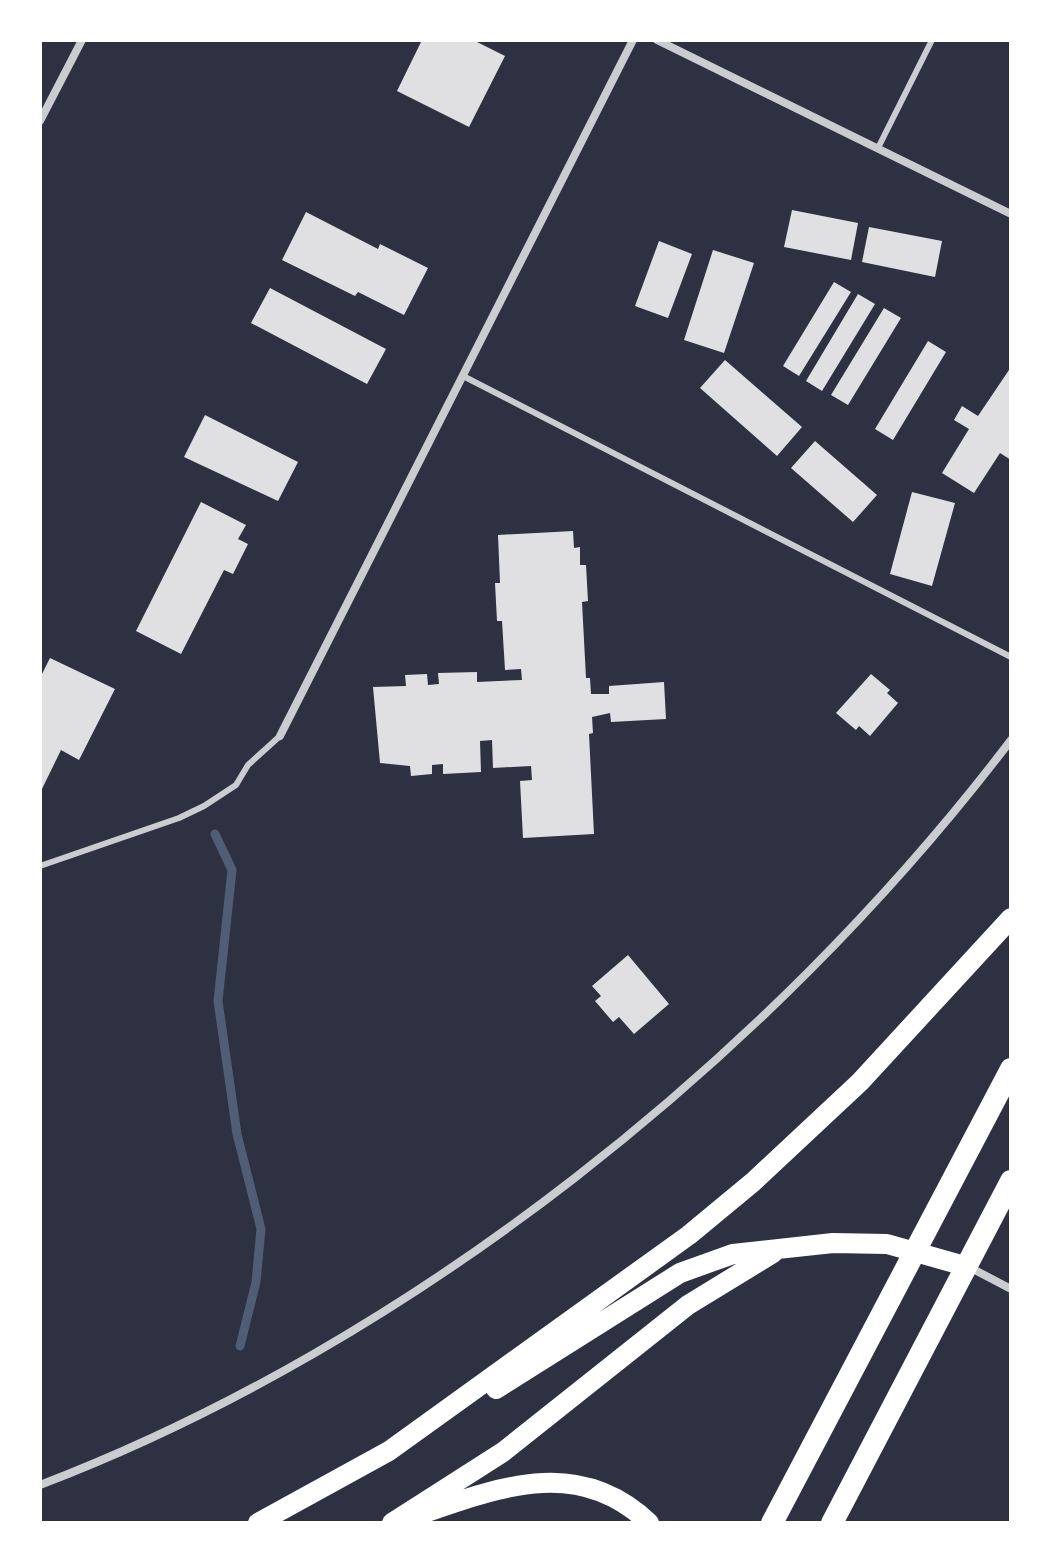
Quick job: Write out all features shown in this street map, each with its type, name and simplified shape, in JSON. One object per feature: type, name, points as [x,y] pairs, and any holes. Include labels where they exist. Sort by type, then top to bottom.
[{"type":"highway","points":[[772,1523],[1011,1069]]},
{"type":"highway","points":[[832,1523],[1011,1181]]},
{"type":"main road","points":[[389,1451],[636,1274],[753,1182],[860,1082],[1011,918]]},
{"type":"main road","points":[[258,1523],[555,1355],[628,1303],[680,1273],[733,1254],[781,1248],[874,1244],[916,1250],[965,1266]]},
{"type":"main road","points":[[393,1523],[503,1452],[688,1305],[781,1248]]},
{"type":"main road","points":[[393,1523],[494,1489],[528,1482],[556,1482],[614,1498],[649,1523]]},
{"type":"street","points":[[40,121],[82,40]]},
{"type":"street","points":[[280,736],[633,40]]},
{"type":"street","points":[[657,40],[1011,214]]},
{"type":"street","points":[[40,1485],[181,1423],[340,1336],[460,1260],[589,1165],[710,1066],[830,952],[905,870],[1011,740]]},
{"type":"street","points":[[965,1266],[1011,1289]]},
{"type":"lane","points":[[878,148],[932,40]]},
{"type":"lane","points":[[463,376],[1011,657]]},
{"type":"lane","points":[[40,866],[179,818],[204,806],[236,785],[248,765],[280,736]]},
{"type":"building","points":[[422,40],[473,40],[505,56],[469,127],[397,91]]},
{"type":"building","points":[[792,210],[858,223],[851,260],[784,247]]},
{"type":"building","points":[[306,212],[378,249],[380,244],[428,268],[404,315],[358,292],[355,296],[282,260]]},
{"type":"building","points":[[869,227],[942,241],[935,277],[862,262]]},
{"type":"building","points":[[659,241],[692,254],[668,318],[635,306]]},
{"type":"building","points":[[713,250],[754,263],[724,353],[684,340]]},
{"type":"building","points":[[834,282],[851,292],[799,376],[783,366]]},
{"type":"building","points":[[270,288],[386,349],[367,384],[251,323]]},
{"type":"building","points":[[858,294],[875,304],[822,391],[806,381]]},
{"type":"building","points":[[884,308],[901,318],[848,405],[831,395]]},
{"type":"building","points":[[928,341],[946,352],[893,440],[875,429]]},
{"type":"building","points":[[725,360],[802,427],[777,456],[700,388]]},
{"type":"building","points":[[1011,367],[1011,460],[1000,453],[974,493],[942,473],[969,429],[954,420],[962,406],[978,416]]},
{"type":"building","points":[[205,415],[298,462],[278,501],[184,457]]},
{"type":"building","points":[[815,441],[877,495],[853,522],[791,468]]},
{"type":"building","points":[[912,492],[955,503],[932,586],[890,574]]},
{"type":"building","points":[[201,502],[246,525],[238,539],[248,544],[233,574],[224,570],[181,654],[136,631]]},
{"type":"building","points":[[573,531],[574,548],[580,547],[580,565],[586,565],[588,601],[582,602],[586,678],[590,678],[591,694],[609,694],[609,686],[664,682],[666,719],[611,722],[610,713],[592,717],[593,733],[589,734],[594,834],[523,838],[520,781],[532,780],[531,766],[493,768],[492,740],[480,741],[481,772],[443,774],[443,764],[432,765],[432,774],[411,776],[410,766],[380,763],[373,687],[406,686],[405,675],[427,674],[428,685],[439,684],[438,673],[477,672],[477,682],[522,680],[521,669],[505,670],[502,621],[497,621],[495,583],[500,583],[498,535]]},
{"type":"building","points":[[50,658],[115,689],[79,760],[61,750],[40,793],[40,678]]},
{"type":"building","points":[[871,674],[890,690],[887,693],[898,703],[870,736],[859,726],[856,730],[836,713]]},
{"type":"building","points":[[628,955],[669,1004],[634,1034],[619,1017],[613,1022],[595,1001],[601,996],[592,986]]},
{"type":"waterway","points":[[215,834],[232,870],[218,1001],[237,1134],[261,1229],[256,1282],[240,1346]]}]
